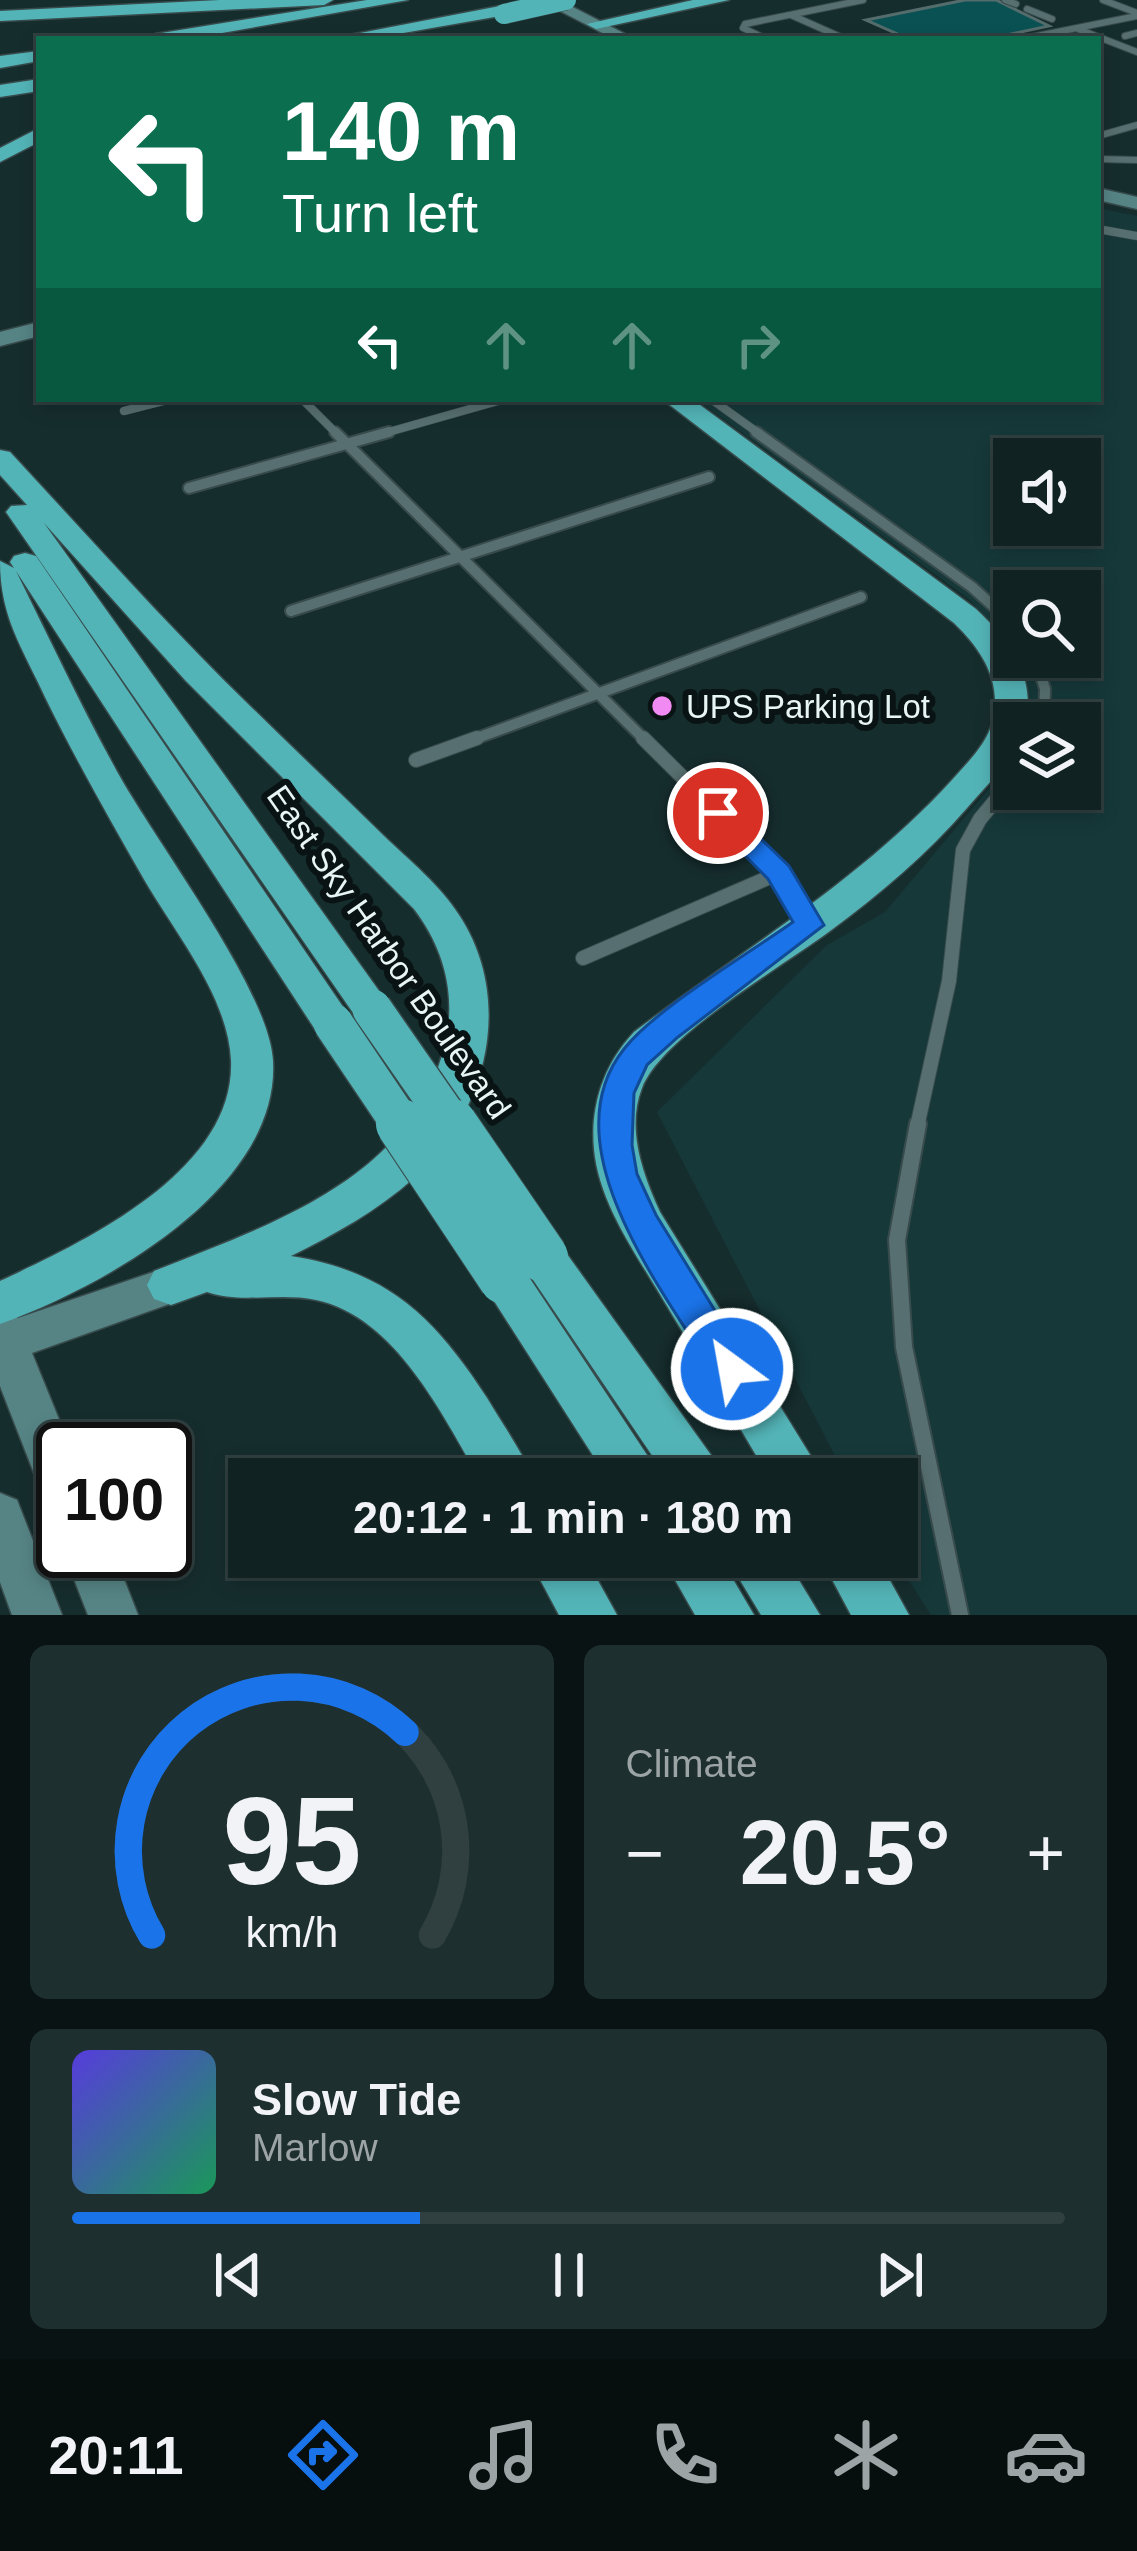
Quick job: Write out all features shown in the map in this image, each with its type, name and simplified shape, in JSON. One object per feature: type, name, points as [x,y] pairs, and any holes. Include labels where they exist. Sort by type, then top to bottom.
[{"type":"highway","points":[[0,16],[324,0]]},
{"type":"highway","points":[[174,36],[398,0]]},
{"type":"highway","points":[[598,31],[720,0]]},
{"type":"highway","points":[[356,36],[557,4]]},
{"type":"highway","points":[[390,36],[502,12]]},
{"type":"highway","points":[[0,62],[36,56]]},
{"type":"highway","points":[[0,91],[36,85]]},
{"type":"highway","points":[[0,157],[36,136]]},
{"type":"highway","points":[[680,402],[965,616],[993,644],[1011,687],[1011,717],[1000,746],[947,810],[900,857],[649,1043],[626,1072],[614,1115],[620,1174],[642,1223],[786,1458]]},
{"type":"highway","points":[[0,458],[197,673],[427,900],[450,929],[465,964],[470,1010],[466,1057],[451,1096],[428,1132],[375,1186],[334,1214],[171,1286]]},
{"type":"highway","name":"East Sky Harbor Boulevard","points":[[0,482],[524,1268],[681,1458]]},
{"type":"highway","name":"East Sky Harbor Boulevard","points":[[0,524],[353,1016]]},
{"type":"highway","points":[[0,570],[97,768],[231,992],[251,1046],[239,1117],[221,1154],[194,1188],[2,1330]]},
{"type":"highway","name":"East Sky Harbor Boulevard","points":[[524,1268],[626,1458]]},
{"type":"highway","points":[[171,1286],[273,1272],[323,1279],[372,1299],[427,1348],[495,1458]]},
{"type":"highway","points":[[568,1578],[590,1615]]},
{"type":"highway","points":[[702,1578],[727,1615]]},
{"type":"highway","points":[[767,1578],[793,1615]]},
{"type":"highway","points":[[860,1578],[882,1615]]},
{"type":"street","points":[[526,0],[557,4],[598,31]]},
{"type":"street","points":[[1101,182],[1137,188]]},
{"type":"street","points":[[1101,195],[1137,203]]},
{"type":"street","points":[[0,316],[36,309]]},
{"type":"street","points":[[0,339],[36,330]]},
{"type":"street","points":[[38,1422],[2,1330],[171,1286]]},
{"type":"street","points":[[0,1516],[37,1615]]},
{"type":"street","points":[[99,1578],[113,1615]]},
{"type":"lane","points":[[760,36],[743,28],[863,0]]},
{"type":"lane","points":[[1005,0],[1016,4]]},
{"type":"lane","points":[[1103,0],[1137,14]]},
{"type":"lane","points":[[1028,9],[1052,19]]},
{"type":"lane","points":[[791,14],[839,36]]},
{"type":"lane","points":[[1037,36],[1137,14]]},
{"type":"lane","points":[[1063,23],[1096,36]]},
{"type":"lane","points":[[1125,36],[1137,33]]},
{"type":"lane","points":[[1101,38],[1137,52]]},
{"type":"lane","points":[[1101,135],[1137,125]]},
{"type":"lane","points":[[1101,159],[1137,160]]},
{"type":"lane","points":[[1101,230],[1137,236]]},
{"type":"lane","points":[[124,411],[159,402]]},
{"type":"lane","points":[[305,402],[779,873],[809,925]]},
{"type":"lane","points":[[188,488],[494,402]]},
{"type":"lane","points":[[715,402],[993,606]]},
{"type":"lane","points":[[291,611],[709,477]]},
{"type":"lane","points":[[416,760],[861,597]]},
{"type":"lane","points":[[960,1615],[904,1347],[897,1240],[930,1054],[949,981],[964,850],[993,803]]},
{"type":"lane","points":[[583,958],[779,873]]},
{"type":"shaded area","points":[[1101,209],[1137,216],[1137,1615],[931,1615],[907,1578],[918,1578],[918,1458],[836,1458],[657,1112],[827,945],[885,912],[993,784],[993,810],[1101,810],[1101,702],[1029,702],[1025,678],[1101,678],[1101,570],[993,570],[993,625],[969,599],[700,402],[1101,402]]},
{"type":"building","points":[[965,0],[996,0],[1049,26],[1002,36],[902,36],[866,20]]},
{"type":"place","name":"UPS Parking Lot","points":[[662,706]]},
{"type":"route","points":[[718,813],[779,873],[809,925],[649,1043],[626,1072],[614,1115],[620,1174],[630,1199],[732,1369]]}]
